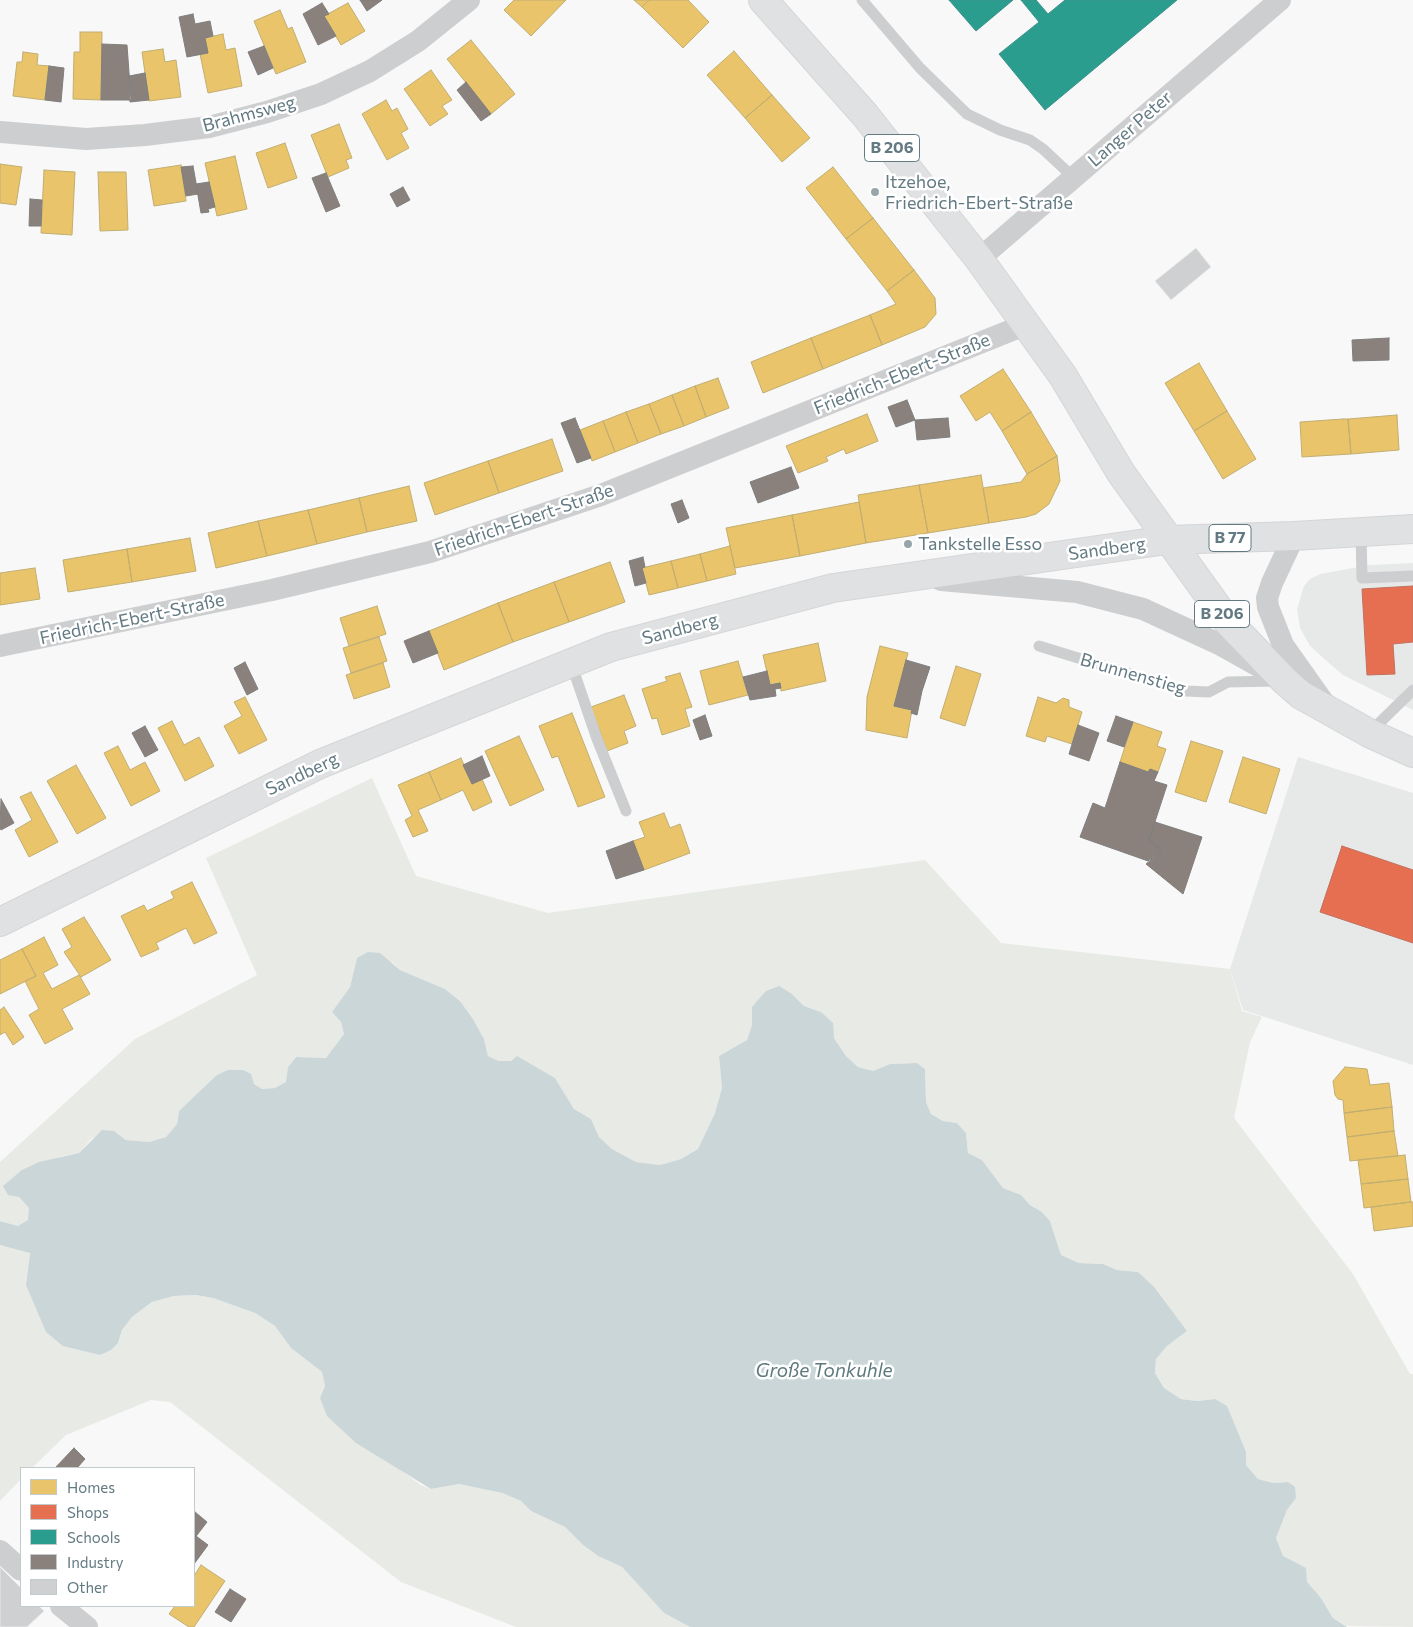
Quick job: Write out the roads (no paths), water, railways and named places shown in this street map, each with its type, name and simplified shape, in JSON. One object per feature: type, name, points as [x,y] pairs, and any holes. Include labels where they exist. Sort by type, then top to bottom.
[{"type":"main road","name":"B 206","points":[[763,0],[865,115],[979,259],[1063,376],[1121,473],[1167,540],[1228,622],[1285,681],[1302,695],[1369,733],[1413,753]]},
{"type":"main road","name":"Sandberg","points":[[0,922],[320,764],[611,647],[832,588],[1167,540],[1294,536],[1413,529]]},
{"type":"street","name":"Brahmsweg","points":[[0,132],[86,139],[145,135],[209,127],[267,112],[321,94],[370,71],[418,42],[469,0]]},
{"type":"street","name":"Langer Peter","points":[[979,259],[1280,0]]},
{"type":"street","name":"Friedrich-Ebert-Straße","points":[[0,646],[272,590],[430,552],[601,495],[1027,324]]},
{"type":"street","points":[[1294,536],[1272,583],[1268,606],[1283,646],[1331,713]]},
{"type":"street","points":[[908,577],[1076,592],[1143,609],[1219,644],[1285,681]]},
{"type":"street","points":[[0,1550],[20,1569]]},
{"type":"street","points":[[62,1607],[87,1627]]},
{"type":"lane","points":[[862,0],[920,68],[967,114],[1000,130],[1030,140],[1043,149],[1073,178]]},
{"type":"lane","points":[[1361,532],[1362,578],[1413,576]]},
{"type":"lane","name":"Brunnenstieg","points":[[1039,646],[1186,691],[1209,692],[1228,682],[1285,681]]},
{"type":"lane","points":[[571,663],[597,739],[626,812]]},
{"type":"lane","points":[[1369,733],[1411,696]]},
{"type":"water","name":"Große Tonkuhle","points":[[368,952],[380,953],[400,970],[445,989],[460,1001],[473,1019],[484,1039],[488,1056],[499,1061],[511,1061],[517,1056],[555,1078],[574,1109],[591,1119],[599,1137],[612,1149],[636,1162],[660,1165],[681,1159],[698,1149],[715,1113],[722,1088],[719,1056],[747,1040],[752,1025],[752,1007],[766,991],[779,986],[792,994],[804,1006],[821,1012],[833,1023],[834,1038],[846,1056],[858,1067],[873,1071],[890,1064],[917,1063],[925,1069],[926,1102],[931,1114],[943,1121],[957,1123],[966,1133],[968,1153],[982,1160],[1003,1188],[1021,1195],[1030,1205],[1042,1212],[1050,1221],[1061,1255],[1079,1263],[1103,1264],[1117,1270],[1138,1272],[1154,1287],[1187,1331],[1167,1346],[1156,1359],[1155,1373],[1164,1388],[1181,1399],[1197,1401],[1215,1399],[1227,1406],[1246,1452],[1246,1465],[1258,1479],[1273,1483],[1288,1482],[1295,1487],[1296,1498],[1287,1510],[1276,1538],[1283,1556],[1306,1568],[1307,1582],[1321,1598],[1333,1618],[1347,1627],[690,1627],[664,1613],[622,1567],[598,1556],[583,1545],[565,1527],[531,1511],[521,1501],[502,1493],[459,1484],[431,1489],[356,1443],[327,1416],[320,1398],[325,1386],[322,1372],[291,1348],[275,1326],[255,1313],[213,1298],[196,1295],[174,1296],[152,1302],[132,1317],[122,1330],[118,1343],[111,1350],[100,1355],[63,1346],[46,1332],[26,1285],[30,1253],[0,1245],[0,1221],[18,1226],[28,1220],[29,1208],[19,1197],[8,1195],[3,1186],[22,1170],[39,1162],[79,1153],[102,1130],[114,1131],[126,1140],[149,1142],[166,1137],[177,1124],[179,1111],[217,1075],[228,1070],[243,1070],[251,1074],[254,1084],[262,1089],[275,1088],[286,1082],[288,1067],[296,1057],[326,1058],[344,1034],[341,1022],[332,1012],[350,987],[357,958]]},
{"type":"place","name":"Itzehoe, Friedrich-Ebert-Straße","points":[[875,192]]},
{"type":"place","name":"Tankstelle Esso","points":[[908,544]]}]
